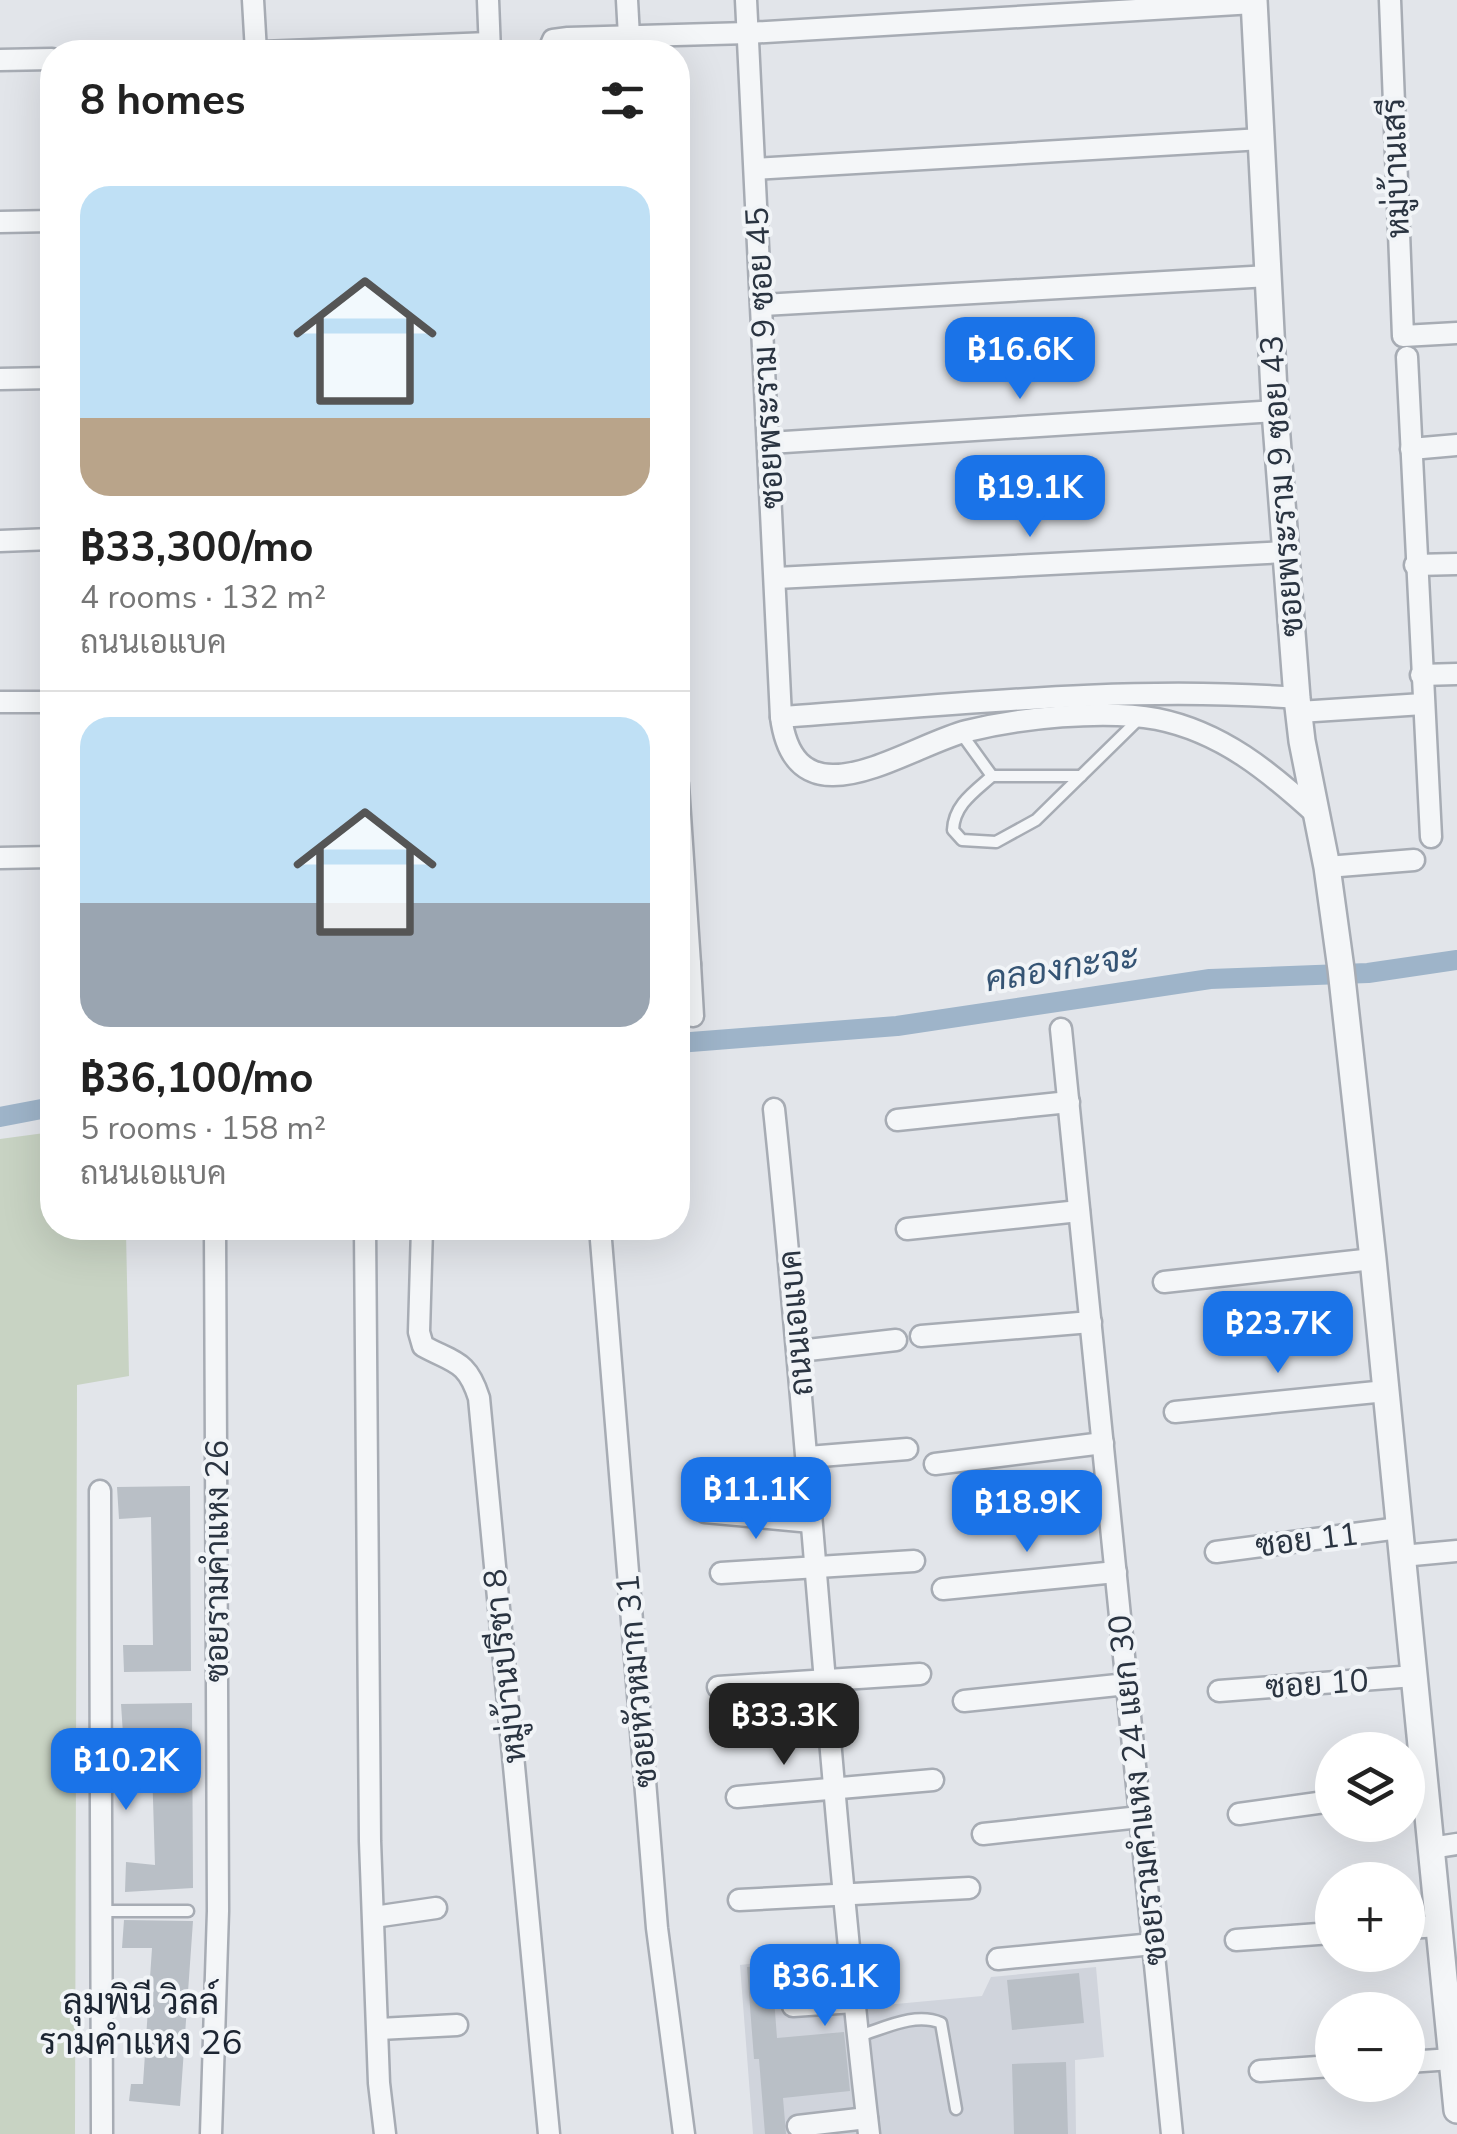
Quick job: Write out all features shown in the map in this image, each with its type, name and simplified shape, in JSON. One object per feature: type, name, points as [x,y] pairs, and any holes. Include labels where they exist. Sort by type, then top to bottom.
[{"type":"street","points":[[253,0],[258,40]]},
{"type":"street","points":[[488,0],[490,40]]},
{"type":"street","points":[[627,0],[628,37]]},
{"type":"street","name":"ซอยพระราม 9 ซอย 45","points":[[746,0],[784,739],[791,756],[819,772],[842,775],[894,762],[962,733]]},
{"type":"street","name":"หมู่บ้านเสรี","points":[[1390,0],[1431,837]]},
{"type":"street","points":[[558,40],[748,33],[1254,2]]},
{"type":"street","name":"ซอยพระราม 9 ซอย 43","points":[[1254,2],[1275,411],[1298,705],[1327,868],[1344,1002],[1414,1676],[1415,1732]]},
{"type":"street","points":[[0,60],[40,59]]},
{"type":"street","points":[[755,169],[1262,139]]},
{"type":"street","points":[[0,222],[40,221]]},
{"type":"street","points":[[763,305],[1269,276]]},
{"type":"street","points":[[1405,346],[1457,333]]},
{"type":"street","points":[[0,379],[40,378]]},
{"type":"street","points":[[769,443],[1275,411]]},
{"type":"street","points":[[1411,448],[1457,445]]},
{"type":"street","points":[[0,541],[40,539]]},
{"type":"street","points":[[776,578],[1286,552]]},
{"type":"street","points":[[1415,566],[1457,564]]},
{"type":"street","points":[[1421,676],[1457,674]]},
{"type":"street","points":[[782,717],[1037,698],[1230,693],[1298,705],[1423,704]]},
{"type":"street","points":[[1186,694],[1186,727]]},
{"type":"street","points":[[0,702],[40,702]]},
{"type":"street","points":[[957,704],[962,733],[1052,719],[1140,718],[1186,727],[1250,757],[1318,816]]},
{"type":"street","points":[[0,858],[40,857]]},
{"type":"street","points":[[1327,868],[1414,860]]},
{"type":"street","points":[[690,999],[693,1016]]},
{"type":"street","name":"ซอยรามคำแหง 24 แยก 30","points":[[1061,1029],[1172,2134]]},
{"type":"street","points":[[897,1120],[1068,1102]]},
{"type":"street","name":"ถนนเอแบค","points":[[774,1109],[800,1352],[823,1680],[868,2126]]},
{"type":"street","points":[[906,1229],[1080,1210]]},
{"type":"street","name":"ซอยรามคำแหง 26","points":[[211,2134],[218,1911],[216,1240]]},
{"type":"street","points":[[365,1240],[366,1584],[379,2083],[385,2134]]},
{"type":"street","name":"หมู่บ้านปรีชา 8","points":[[422,1240],[422,1346],[462,1365],[479,1398],[549,2134]]},
{"type":"street","name":"ซอยหัวหมาก 31","points":[[601,1240],[657,1928],[684,2134]]},
{"type":"street","points":[[1164,1282],[1373,1259]]},
{"type":"street","points":[[921,1336],[1091,1322]]},
{"type":"street","points":[[800,1352],[896,1340]]},
{"type":"street","points":[[1175,1412],[1386,1391]]},
{"type":"street","points":[[935,1464],[1103,1443]]},
{"type":"street","points":[[808,1457],[907,1449]]},
{"type":"street","points":[[100,1491],[102,2134]]},
{"type":"street","points":[[705,1512],[812,1522]]},
{"type":"street","name":"ซอย 11","points":[[1216,1552],[1399,1528]]},
{"type":"street","points":[[1402,1556],[1457,1551]]},
{"type":"street","points":[[721,1573],[914,1561]]},
{"type":"street","points":[[944,1589],[1116,1572]]},
{"type":"street","points":[[718,1687],[920,1674]]},
{"type":"street","name":"ซอย 10","points":[[1220,1691],[1414,1676]]},
{"type":"street","points":[[964,1701],[1127,1684]]},
{"type":"street","points":[[737,1797],[933,1780]]},
{"type":"street","points":[[1240,1814],[1315,1803]]},
{"type":"street","points":[[982,1834],[1140,1817]]},
{"type":"street","name":"ซอยพระราม 9 ซอย 43","points":[[1425,1825],[1431,1848],[1457,2110]]},
{"type":"street","points":[[1431,1848],[1457,1844]]},
{"type":"street","points":[[739,1900],[969,1888]]},
{"type":"street","points":[[374,1917],[436,1908]]},
{"type":"street","points":[[1425,1927],[1439,1926]]},
{"type":"street","points":[[1236,1940],[1315,1934]]},
{"type":"street","points":[[998,1959],[1153,1944]]},
{"type":"street","points":[[793,2006],[854,2002]]},
{"type":"street","points":[[379,2029],[457,2025]]},
{"type":"street","points":[[1425,2061],[1452,2059]]},
{"type":"street","points":[[1260,2071],[1315,2067]]},
{"type":"street","points":[[798,2126],[868,2126]]},
{"type":"lane","points":[[1081,776],[992,776],[960,805],[954,817],[954,830],[962,840],[996,842],[1018,832],[1036,820],[1081,776],[1140,718]]},
{"type":"lane","points":[[962,733],[992,776]]},
{"type":"lane","points":[[102,1911],[188,1911]]},
{"type":"lane","points":[[858,2036],[911,2020],[929,2018],[941,2023],[956,2109]]},
{"type":"shaded area","points":[[840,1952],[863,2007],[982,1996],[991,1977],[1096,1967],[1104,2057],[1075,2060],[1076,2134],[753,2134],[740,1965]]},
{"type":"green space","points":[[40,1134],[40,1240],[126,1240],[129,1376],[77,1385],[75,2134],[0,2134],[0,1139]]},
{"type":"building","points":[[190,1486],[191,1671],[124,1672],[123,1645],[153,1645],[151,1517],[119,1519],[117,1487]]},
{"type":"building","points":[[192,1703],[193,1888],[125,1892],[126,1862],[155,1865],[151,1734],[123,1734],[121,1704]]},
{"type":"building","points":[[124,1920],[193,1921],[180,2106],[129,2101],[131,2084],[143,2084],[152,1948],[122,1948]]},
{"type":"building","points":[[836,1958],[838,1978],[773,1985],[777,2038],[844,2032],[850,2091],[783,2098],[786,2134],[765,2134],[747,1967]]},
{"type":"building","points":[[1079,1973],[1084,2023],[1012,2030],[1007,1980]]},
{"type":"building","points":[[1066,2062],[1068,2134],[1014,2134],[1012,2064]]},
{"type":"waterway","name":"คลองกะจะ","points":[[690,1042],[897,1026],[1210,979],[1368,973],[1457,960]]},
{"type":"waterway","name":"คลองกะจะ","points":[[0,1117],[40,1109]]},
{"type":"district","name":"ลุมพินี วิลล์ รามคำแหง 26","points":[[141,2022]]}]
